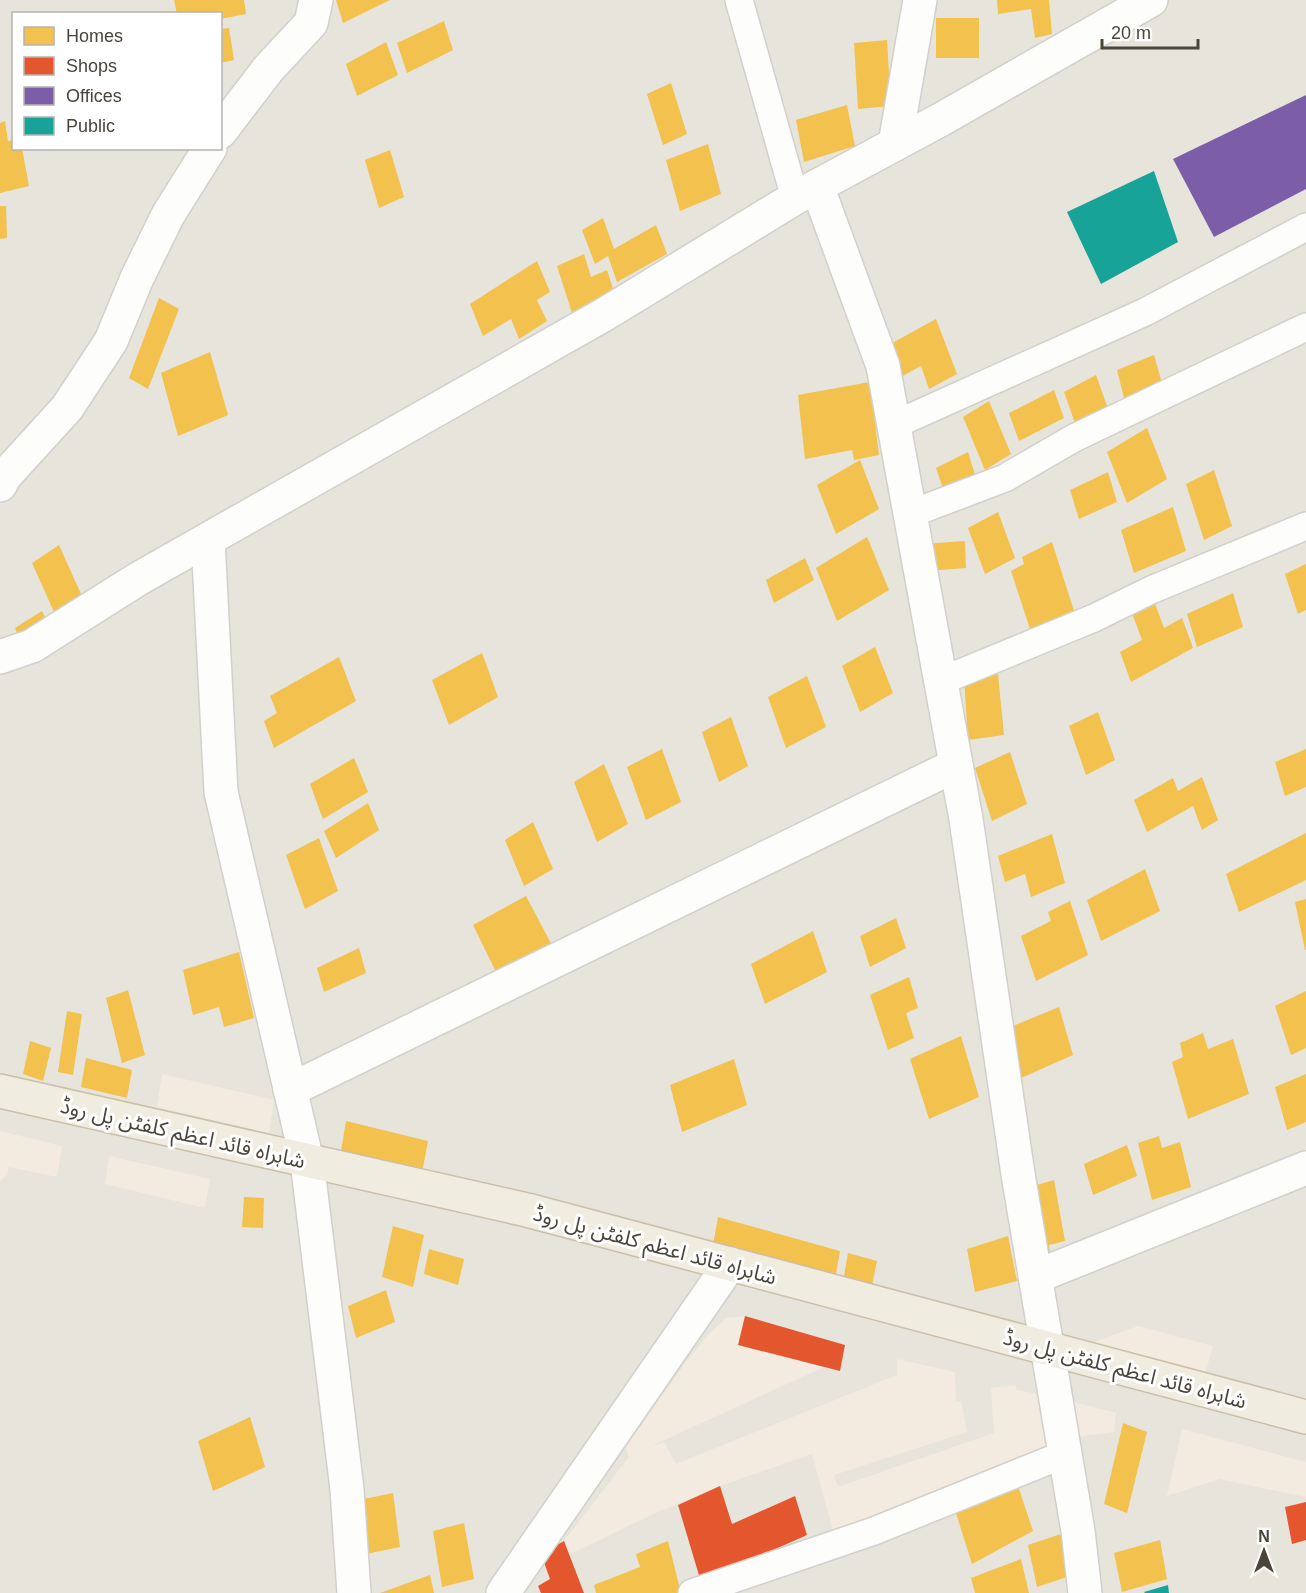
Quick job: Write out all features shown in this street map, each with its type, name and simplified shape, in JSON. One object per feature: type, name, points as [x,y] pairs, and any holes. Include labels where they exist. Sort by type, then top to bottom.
[{"type":"highway","name":"شاہراہ قائد اعظم کلفٹن پل روڈ","points":[[0,1091],[527,1210],[1306,1417]]},
{"type":"street","points":[[222,129],[269,68],[311,23],[315,0]]},
{"type":"street","points":[[739,0],[806,192],[884,366],[956,765],[1085,1593]]},
{"type":"street","points":[[895,144],[920,0]]},
{"type":"street","points":[[0,657],[32,646],[208,540],[605,314],[806,192],[1151,0]]},
{"type":"street","points":[[0,485],[5,476],[67,408],[111,341],[137,278],[168,215],[209,150]]},
{"type":"street","points":[[894,425],[1145,312],[1306,227]]},
{"type":"street","points":[[910,514],[1005,478],[1074,438],[1306,327]]},
{"type":"street","points":[[941,681],[1094,618],[1151,590],[1306,526]]},
{"type":"street","points":[[208,540],[220,792],[307,1161],[347,1489],[354,1593]]},
{"type":"street","points":[[290,1090],[956,765]]},
{"type":"street","points":[[1035,1277],[1306,1168]]},
{"type":"street","points":[[503,1593],[730,1264]]},
{"type":"street","points":[[692,1593],[874,1531],[1065,1454]]},
{"type":"shaded area","points":[[0,0],[1306,0],[1306,1593],[0,1593]]},
{"type":"shaded area","points":[[162,1074],[274,1100],[269,1133],[157,1107]]},
{"type":"shaded area","points":[[0,1131],[62,1146],[57,1177],[9,1167],[7,1175],[0,1181]]},
{"type":"shaded area","points":[[109,1156],[210,1179],[205,1208],[105,1184]]},
{"type":"shaded area","points":[[745,1316],[739,1345],[824,1367],[649,1447],[664,1442],[676,1464],[897,1375],[897,1359],[955,1372],[956,1402],[961,1401],[967,1432],[834,1475],[838,1487],[994,1433],[991,1388],[1015,1385],[1017,1390],[1048,1396],[1054,1450],[835,1538],[812,1454],[720,1486],[651,1515],[569,1555],[564,1541],[629,1457],[626,1447],[686,1362],[708,1335],[726,1318]]},
{"type":"shaded area","points":[[1138,1326],[1213,1346],[1205,1374],[1089,1344]]},
{"type":"shaded area","points":[[1061,1399],[1116,1413],[1114,1432],[1067,1438]]},
{"type":"shaded area","points":[[1182,1429],[1306,1462],[1306,1497],[1219,1479],[1167,1496]]},
{"type":"building: Homes","points":[[174,0],[244,0],[246,14],[222,19],[222,12],[177,12]]},
{"type":"building: Homes","points":[[336,0],[390,0],[343,23]]},
{"type":"building: Homes","points":[[997,0],[1049,0],[1052,34],[1035,38],[1031,9],[998,14]]},
{"type":"building: Homes","points":[[936,18],[979,18],[979,58],[936,58]]},
{"type":"building: Homes","points":[[444,21],[453,50],[407,73],[397,43]]},
{"type":"building: Homes","points":[[229,28],[234,60],[222,63],[222,29]]},
{"type":"building: Homes","points":[[887,40],[891,106],[858,109],[854,43]]},
{"type":"building: Homes","points":[[386,42],[398,75],[357,96],[346,64]]},
{"type":"building: Homes","points":[[671,83],[687,134],[663,145],[647,94]]},
{"type":"building: Homes","points":[[847,105],[855,146],[804,162],[796,120]]},
{"type":"building: Homes","points":[[5,121],[8,141],[12,140],[12,150],[22,150],[29,186],[0,193],[0,123]]},
{"type":"building: Homes","points":[[708,144],[721,194],[680,211],[666,160]]},
{"type":"building: Homes","points":[[390,150],[404,197],[379,208],[365,160]]},
{"type":"building: Homes","points":[[0,206],[6,206],[7,238],[0,239]]},
{"type":"building: Homes","points":[[603,218],[614,249],[656,225],[667,254],[617,282],[608,256],[595,264],[582,230]]},
{"type":"building: Homes","points":[[584,254],[591,277],[607,270],[615,295],[573,316],[557,266]]},
{"type":"building: Homes","points":[[537,261],[550,292],[537,300],[547,321],[519,339],[511,319],[483,336],[470,304]]},
{"type":"building: Homes","points":[[159,298],[179,309],[148,389],[129,378]]},
{"type":"building: Homes","points":[[936,319],[957,374],[929,389],[921,366],[897,379],[885,347]]},
{"type":"building: Homes","points":[[210,352],[228,415],[178,436],[161,373]]},
{"type":"building: Homes","points":[[1154,355],[1163,387],[1125,402],[1117,370]]},
{"type":"building: Homes","points":[[1096,375],[1108,409],[1076,426],[1064,392]]},
{"type":"building: Homes","points":[[870,382],[879,455],[854,460],[852,450],[805,459],[798,395]]},
{"type":"building: Homes","points":[[1054,390],[1064,418],[1019,441],[1009,413]]},
{"type":"building: Homes","points":[[989,401],[1011,454],[985,470],[963,417]]},
{"type":"building: Homes","points":[[1147,428],[1167,479],[1127,503],[1107,452]]},
{"type":"building: Homes","points":[[968,452],[976,478],[945,494],[936,468]]},
{"type":"building: Homes","points":[[860,460],[879,509],[836,534],[817,485]]},
{"type":"building: Homes","points":[[1214,470],[1232,526],[1204,540],[1186,484]]},
{"type":"building: Homes","points":[[1108,472],[1117,502],[1079,519],[1070,490]]},
{"type":"building: Homes","points":[[1173,507],[1186,551],[1134,573],[1121,530]]},
{"type":"building: Homes","points":[[998,512],[1015,558],[985,574],[968,528]]},
{"type":"building: Homes","points":[[867,537],[889,590],[837,621],[816,568]]},
{"type":"building: Homes","points":[[965,541],[966,568],[926,571],[924,544]]},
{"type":"building: Homes","points":[[1052,542],[1074,611],[1031,632],[1011,571],[1024,564],[1022,557]]},
{"type":"building: Homes","points":[[59,545],[81,594],[54,612],[32,563]]},
{"type":"building: Homes","points":[[805,558],[814,580],[774,603],[766,580]]},
{"type":"building: Homes","points":[[1306,564],[1306,610],[1298,614],[1285,574]]},
{"type":"building: Homes","points":[[1151,593],[1164,628],[1182,618],[1193,648],[1131,682],[1120,652],[1142,640],[1129,605]]},
{"type":"building: Homes","points":[[1233,593],[1243,627],[1197,647],[1187,614]]},
{"type":"building: Homes","points":[[42,611],[49,627],[22,644],[15,628]]},
{"type":"building: Homes","points":[[875,647],[893,693],[860,712],[842,666]]},
{"type":"building: Homes","points":[[482,653],[498,697],[449,725],[432,680]]},
{"type":"building: Homes","points":[[339,657],[356,701],[274,748],[264,721],[277,713],[270,696]]},
{"type":"building: Homes","points":[[998,674],[1004,735],[968,740],[964,679]]},
{"type":"building: Homes","points":[[807,676],[826,727],[786,748],[768,697]]},
{"type":"building: Homes","points":[[1098,712],[1115,760],[1086,775],[1069,726]]},
{"type":"building: Homes","points":[[731,717],[748,766],[719,782],[702,732]]},
{"type":"building: Homes","points":[[662,749],[681,802],[646,820],[627,767]]},
{"type":"building: Homes","points":[[1306,749],[1306,787],[1285,796],[1275,762]]},
{"type":"building: Homes","points":[[1010,752],[1027,804],[992,821],[975,768]]},
{"type":"building: Homes","points":[[354,758],[368,792],[323,819],[310,784]]},
{"type":"building: Homes","points":[[604,764],[628,824],[597,842],[574,782]]},
{"type":"building: Homes","points":[[1202,777],[1218,820],[1202,830],[1193,806],[1147,832],[1134,800],[1173,778],[1178,791]]},
{"type":"building: Homes","points":[[368,803],[379,830],[336,858],[324,831]]},
{"type":"building: Homes","points":[[533,822],[553,869],[524,886],[505,840]]},
{"type":"building: Homes","points":[[1306,833],[1306,880],[1239,912],[1226,874]]},
{"type":"building: Homes","points":[[1052,834],[1065,883],[1031,897],[1025,874],[1005,882],[998,856]]},
{"type":"building: Homes","points":[[319,838],[338,891],[305,909],[286,855]]},
{"type":"building: Homes","points":[[1145,869],[1160,911],[1101,941],[1087,900]]},
{"type":"building: Homes","points":[[526,896],[554,949],[499,978],[473,925]]},
{"type":"building: Homes","points":[[1306,899],[1306,950],[1305,950],[1295,902]]},
{"type":"building: Homes","points":[[1070,901],[1088,955],[1036,981],[1021,936],[1051,921],[1048,912]]},
{"type":"building: Homes","points":[[896,918],[906,948],[870,967],[860,936]]},
{"type":"building: Homes","points":[[813,931],[827,972],[765,1004],[751,964]]},
{"type":"building: Homes","points":[[359,948],[366,973],[324,992],[317,968]]},
{"type":"building: Homes","points":[[239,952],[254,1018],[224,1027],[219,1007],[193,1015],[183,970]]},
{"type":"building: Homes","points":[[909,977],[918,1008],[906,1013],[914,1038],[888,1050],[870,995]]},
{"type":"building: Homes","points":[[128,990],[145,1055],[122,1063],[106,998]]},
{"type":"building: Homes","points":[[1306,991],[1306,1048],[1291,1055],[1275,1006]]},
{"type":"building: Homes","points":[[1059,1007],[1073,1055],[1021,1078],[1006,1029]]},
{"type":"building: Homes","points":[[67,1011],[82,1014],[73,1075],[58,1072]]},
{"type":"building: Homes","points":[[1203,1033],[1208,1049],[1233,1039],[1249,1094],[1188,1119],[1172,1062],[1183,1057],[1180,1043]]},
{"type":"building: Homes","points":[[961,1036],[979,1097],[929,1119],[910,1059]]},
{"type":"building: Homes","points":[[30,1041],[51,1048],[43,1081],[23,1074]]},
{"type":"building: Homes","points":[[86,1058],[132,1070],[127,1098],[81,1087]]},
{"type":"building: Homes","points":[[734,1059],[747,1105],[682,1132],[670,1085]]},
{"type":"building: Homes","points":[[1306,1074],[1306,1122],[1287,1130],[1275,1087]]},
{"type":"building: Homes","points":[[346,1121],[428,1141],[421,1178],[340,1157]]},
{"type":"building: Homes","points":[[1159,1136],[1162,1148],[1180,1142],[1191,1187],[1152,1200],[1138,1143]]},
{"type":"building: Homes","points":[[1127,1145],[1137,1176],[1093,1195],[1084,1164]]},
{"type":"building: Homes","points":[[1054,1180],[1065,1241],[1049,1245],[1052,1263],[1037,1267],[1023,1189]]},
{"type":"building: Homes","points":[[244,1197],[264,1198],[263,1228],[242,1227]]},
{"type":"building: Homes","points":[[718,1217],[840,1251],[835,1279],[713,1245]]},
{"type":"building: Homes","points":[[393,1226],[424,1235],[413,1287],[382,1277]]},
{"type":"building: Homes","points":[[1008,1236],[1017,1281],[975,1292],[967,1249]]},
{"type":"building: Homes","points":[[429,1249],[464,1259],[458,1285],[424,1274]]},
{"type":"building: Homes","points":[[848,1253],[877,1261],[871,1290],[843,1282]]},
{"type":"building: Homes","points":[[386,1290],[395,1322],[356,1338],[348,1306]]},
{"type":"building: Homes","points":[[250,1417],[265,1467],[213,1491],[198,1441]]},
{"type":"building: Homes","points":[[1123,1423],[1147,1432],[1127,1513],[1104,1504]]},
{"type":"building: Homes","points":[[1017,1483],[1033,1531],[972,1564],[954,1507]]},
{"type":"building: Homes","points":[[393,1493],[400,1547],[366,1554],[359,1500]]},
{"type":"building: Homes","points":[[464,1523],[474,1579],[442,1587],[433,1531]]},
{"type":"building: Homes","points":[[1061,1534],[1070,1576],[1037,1587],[1028,1545]]},
{"type":"building: Homes","points":[[1160,1540],[1167,1579],[1122,1592],[1114,1553]]},
{"type":"building: Homes","points":[[668,1541],[681,1593],[596,1593],[594,1585],[640,1567],[636,1554]]},
{"type":"building: Homes","points":[[1021,1559],[1029,1593],[975,1593],[971,1578]]},
{"type":"building: Homes","points":[[430,1575],[434,1593],[380,1593]]},
{"type":"building: Shops","points":[[745,1316],[845,1345],[840,1371],[738,1345]]},
{"type":"building: Shops","points":[[720,1486],[732,1524],[795,1496],[807,1535],[701,1582],[678,1505]]},
{"type":"building: Shops","points":[[1306,1502],[1306,1540],[1292,1544],[1285,1507]]},
{"type":"building: Shops","points":[[564,1541],[584,1593],[541,1593],[538,1586],[550,1579],[541,1554]]},
{"type":"building: Offices","points":[[1306,95],[1306,189],[1214,237],[1173,159]]},
{"type":"building: Public","points":[[1154,171],[1178,242],[1101,284],[1067,212]]},
{"type":"building: Public","points":[[1168,1585],[1169,1593],[1144,1592]]}]
